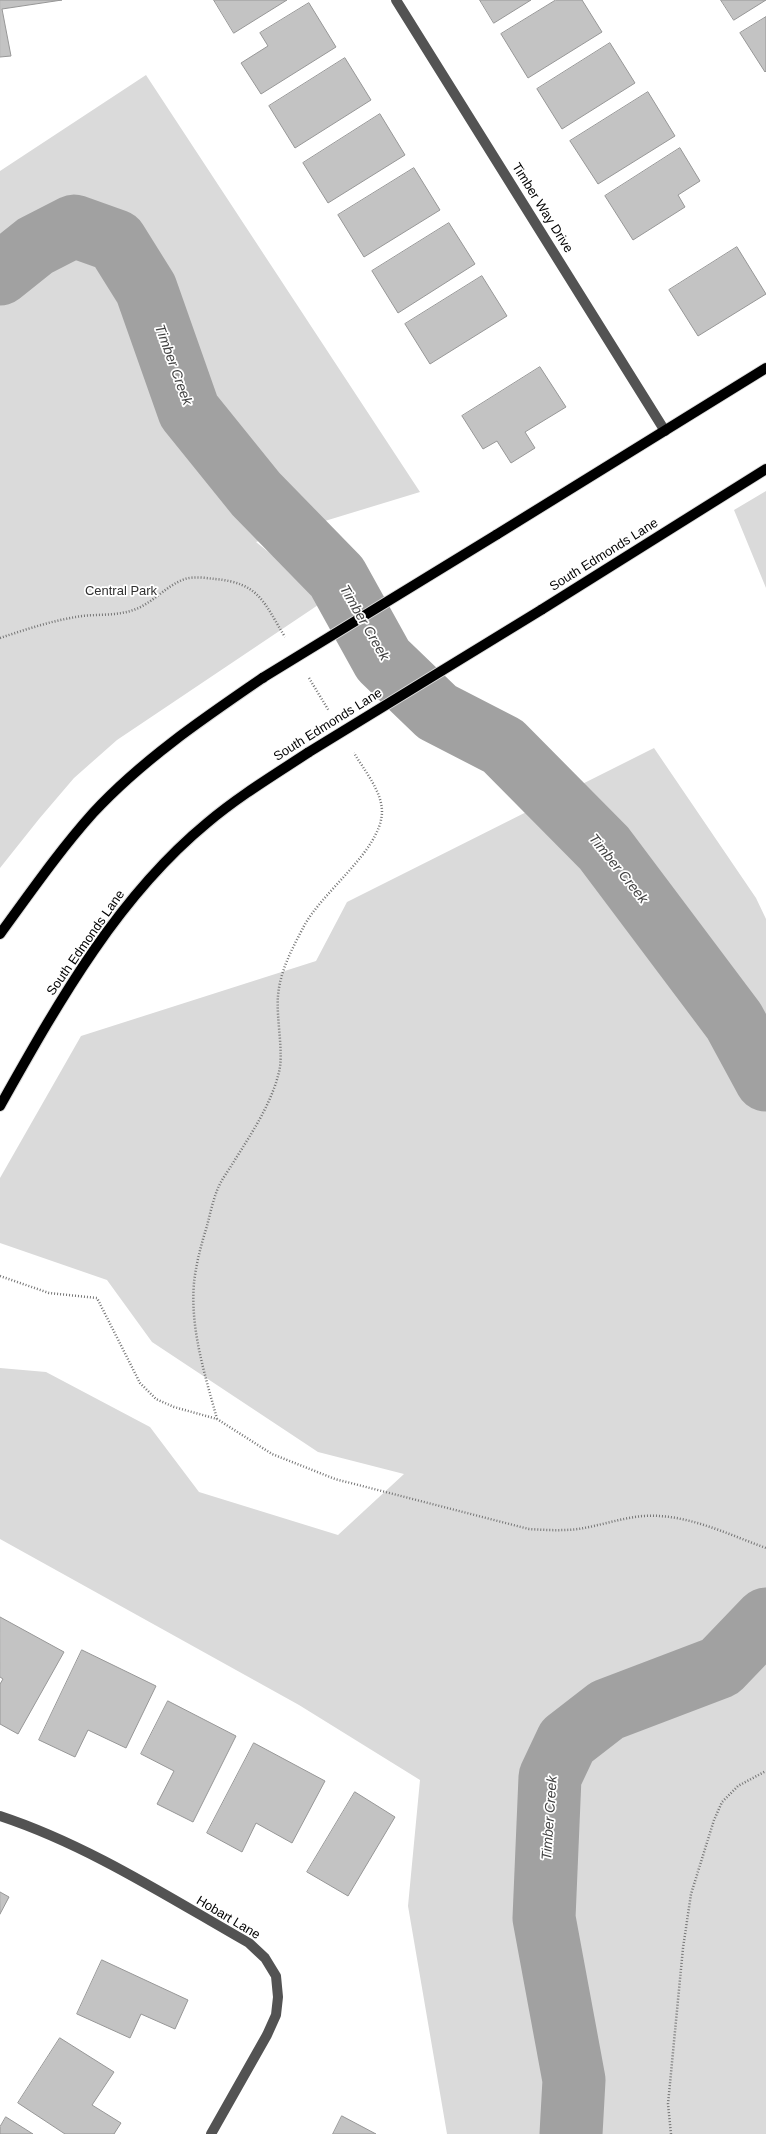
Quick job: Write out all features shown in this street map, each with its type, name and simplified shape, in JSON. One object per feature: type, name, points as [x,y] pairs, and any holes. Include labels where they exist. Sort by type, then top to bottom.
[{"type":"main road","points":[[0,934],[69,840],[94,812],[151,760],[179,737],[264,678],[766,368]]},
{"type":"main road","name":"South Edmonds Lane","points":[[0,1106],[67,991],[130,902],[173,854],[206,824],[246,792],[309,752],[541,610],[766,469]]},
{"type":"street","name":"Timber Way Drive","points":[[396,0],[665,431]]},
{"type":"street","name":"Hobart Lane","points":[[0,1816],[60,1840],[109,1864],[249,1942],[265,1958],[276,1976],[278,1997],[276,2015],[267,2035],[211,2134]]},
{"type":"path","points":[[0,638],[54,621],[83,616],[113,614],[136,609],[169,587],[186,578],[204,578],[223,579],[246,585],[260,595],[286,638]]},
{"type":"path","points":[[306,672],[330,712]]},
{"type":"path","points":[[217,1419],[199,1353],[195,1315],[194,1284],[199,1253],[218,1187],[264,1111],[273,1092],[280,1070],[278,996],[283,970],[292,949],[314,912],[369,847],[376,832],[382,812],[378,794],[350,746]]},
{"type":"path","points":[[0,1276],[49,1293],[97,1298],[140,1383],[156,1399],[217,1419],[272,1454],[335,1479],[529,1529],[551,1531],[577,1529],[642,1516],[664,1516],[697,1523],[766,1548]]},
{"type":"path","points":[[671,2134],[668,2104],[682,1948],[691,1894],[714,1820],[722,1802],[738,1786],[766,1770]]},
{"type":"green space","name":"Central Park","points":[[146,75],[420,492],[256,542],[327,599],[117,740],[74,778],[0,868],[0,171]]},
{"type":"green space","points":[[766,491],[766,588],[734,510]]},
{"type":"green space","points":[[654,748],[756,898],[766,919],[766,2134],[447,2134],[408,1906],[420,1780],[299,1705],[0,1539],[0,1368],[46,1372],[150,1427],[199,1492],[338,1535],[404,1474],[318,1452],[152,1342],[107,1280],[0,1243],[0,1178],[81,1036],[316,961],[347,902]]},
{"type":"building","points":[[0,0],[62,0],[2,9],[11,56],[0,57]]},
{"type":"building","points":[[214,0],[287,0],[234,33]]},
{"type":"building","points":[[480,0],[531,0],[494,23]]},
{"type":"building","points":[[556,0],[582,0],[602,32],[528,78],[501,34]]},
{"type":"building","points":[[721,0],[766,0],[734,20]]},
{"type":"building","points":[[309,3],[336,47],[261,94],[241,63],[268,46],[260,33]]},
{"type":"building","points":[[766,17],[766,71],[765,72],[740,33]]},
{"type":"building","points":[[610,43],[635,83],[562,129],[537,89]]},
{"type":"building","points":[[345,58],[371,100],[295,148],[269,106]]},
{"type":"building","points":[[648,92],[675,136],[598,184],[570,141]]},
{"type":"building","points":[[380,114],[405,155],[328,203],[303,163]]},
{"type":"building","points":[[680,148],[700,181],[678,195],[685,207],[633,240],[605,196]]},
{"type":"building","points":[[414,168],[440,210],[364,257],[338,215]]},
{"type":"building","points":[[449,223],[475,264],[398,313],[372,271]]},
{"type":"building","points":[[737,247],[766,294],[698,336],[669,290]]},
{"type":"building","points":[[482,276],[507,316],[430,364],[405,324]]},
{"type":"building","points":[[540,367],[566,407],[525,432],[535,448],[511,463],[497,441],[483,449],[462,416]]},
{"type":"building","points":[[0,1617],[64,1652],[18,1734],[0,1724],[0,1684],[3,1679],[0,1677]]},
{"type":"building","points":[[82,1650],[156,1686],[126,1748],[88,1730],[75,1757],[39,1740]]},
{"type":"building","points":[[168,1701],[236,1736],[193,1822],[157,1804],[174,1771],[141,1754]]},
{"type":"building","points":[[254,1743],[325,1781],[292,1843],[256,1823],[242,1852],[207,1833]]},
{"type":"building","points":[[355,1792],[395,1817],[348,1896],[307,1872]]},
{"type":"building","points":[[0,1892],[9,1897],[0,1914]]},
{"type":"building","points":[[102,1960],[188,2000],[175,2029],[141,2014],[130,2038],[77,2014]]},
{"type":"building","points":[[60,2038],[114,2072],[92,2105],[121,2123],[114,2134],[65,2134],[18,2103]]},
{"type":"building","points":[[342,2116],[376,2134],[333,2134]]},
{"type":"building","points":[[6,2117],[33,2134],[0,2134],[0,2127]]},
{"type":"waterway","name":"Timber Creek","points":[[0,274],[35,246],[74,226],[116,241],[146,289],[189,411],[256,494],[337,577],[383,660],[437,712],[503,746],[604,848],[734,1021],[766,1080]]},
{"type":"waterway","name":"Timber Creek","points":[[571,2134],[574,2080],[544,1918],[550,1777],[567,1741],[607,1710],[720,1667],[766,1619]]}]
